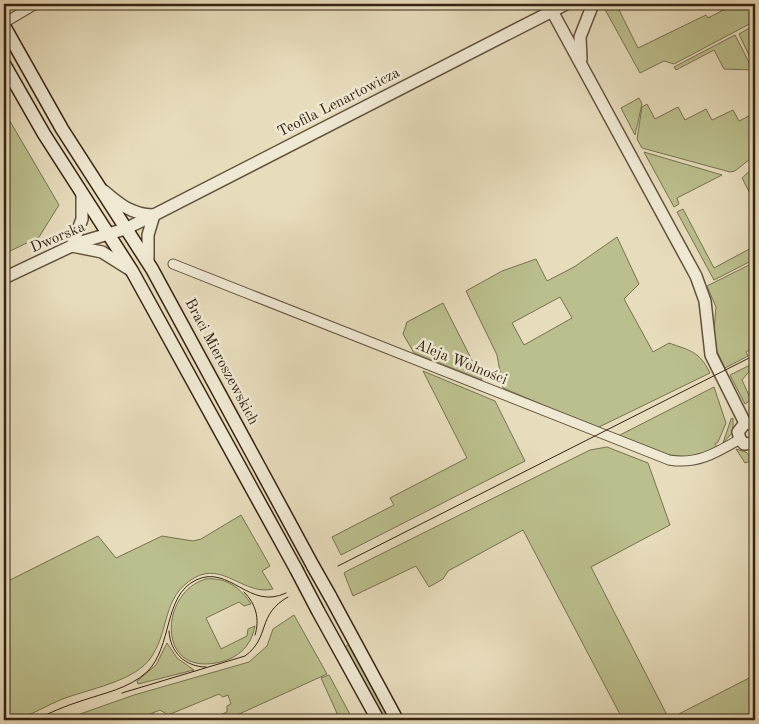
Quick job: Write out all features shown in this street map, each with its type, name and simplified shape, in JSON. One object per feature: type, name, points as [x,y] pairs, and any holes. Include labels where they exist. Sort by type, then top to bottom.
[{"type":"main road","name":"Braci Mieroszewskich","points":[[4,24],[28,72],[96,184],[148,262],[397,720]]},
{"type":"main road","points":[[4,64],[82,194],[132,272],[378,720]]},
{"type":"main road","points":[[326,626],[342,619]]},
{"type":"street","points":[[4,24],[36,4]]},
{"type":"street","name":"Teofila Lenartowicza","points":[[126,229],[566,4]]},
{"type":"street","points":[[583,69],[579,42],[593,4]]},
{"type":"street","points":[[552,11],[696,276],[705,301],[711,356],[750,423],[739,428],[740,439],[744,444],[755,444]]},
{"type":"street","points":[[96,184],[126,209],[140,214],[154,215],[148,235],[148,262]]},
{"type":"street","points":[[82,194],[82,219],[72,246],[102,252],[132,272]]},
{"type":"street","name":"Dworska","points":[[4,278],[72,246],[126,229]]},
{"type":"street","name":"Aleja Wolności","points":[[173,264],[669,460],[680,462],[700,460],[740,439]]},
{"type":"green space","points":[[602,4],[616,4],[638,48],[706,15],[708,18],[735,4],[755,4],[755,21],[674,64],[664,61],[640,73]]},
{"type":"green space","points":[[755,25],[755,68],[739,34]]},
{"type":"green space","points":[[735,35],[753,70],[724,69],[714,50],[676,70],[674,67]]},
{"type":"green space","points":[[639,98],[642,104],[635,135],[621,108]]},
{"type":"green space","points":[[647,104],[655,119],[678,107],[685,120],[706,109],[712,120],[733,110],[739,121],[755,113],[755,155],[735,171],[730,172],[642,148],[637,139],[642,107]]},
{"type":"green space","points":[[4,111],[59,205],[39,237],[4,254]]},
{"type":"green space","points":[[644,152],[722,175],[677,198],[679,204],[674,207]]},
{"type":"green space","points":[[755,166],[755,203],[742,178]]},
{"type":"green space","points":[[683,209],[714,268],[755,246],[755,259],[714,280],[677,212]]},
{"type":"green space","points":[[617,237],[639,284],[624,299],[653,352],[669,343],[683,348],[698,356],[710,373],[597,428],[503,388],[497,355],[466,291],[502,271],[536,259],[547,281],[574,267]],"holes":[[[560,297],[572,318],[524,345],[512,323]]]},
{"type":"green space","points":[[755,262],[755,347],[746,352],[748,356],[725,368],[713,343],[716,307],[707,286]]},
{"type":"green space","points":[[443,303],[482,380],[414,353],[403,334],[407,322]]},
{"type":"green space","points":[[752,364],[752,368],[742,380],[751,400],[745,404],[730,375]]},
{"type":"green space","points":[[423,371],[495,401],[525,461],[341,555],[332,537],[394,505],[390,498],[467,458]]},
{"type":"green space","points":[[714,387],[726,423],[718,442],[715,444],[717,447],[691,456],[667,455],[618,436]]},
{"type":"green space","points":[[733,418],[733,432],[723,443],[731,419]]},
{"type":"green space","points":[[607,447],[648,463],[670,525],[591,567],[669,719],[755,675],[755,720],[623,720],[523,530],[448,571],[443,579],[429,587],[416,566],[353,596],[344,573],[349,570],[590,450]]},
{"type":"green space","points":[[736,449],[746,452],[753,460],[745,463]]},
{"type":"green space","points":[[241,515],[270,566],[262,571],[273,589],[262,590],[253,588],[214,574],[205,574],[194,578],[176,594],[158,645],[145,665],[110,684],[60,700],[26,716],[4,720],[4,583],[98,536],[116,558],[162,536],[193,541],[201,539]]},
{"type":"green space","points":[[206,579],[220,580],[232,585],[243,593],[251,604],[244,606],[239,602],[206,618],[221,649],[247,636],[248,629],[255,626],[252,637],[246,647],[238,654],[227,660],[203,664],[187,659],[176,648],[172,633],[173,617],[179,601],[190,587]]},
{"type":"green space","points":[[294,615],[327,674],[226,720],[208,720],[227,712],[227,706],[231,704],[228,695],[223,697],[219,694],[168,715],[160,710],[135,720],[130,715],[118,720],[63,720],[134,695],[249,662],[267,646],[273,629]]},
{"type":"green space","points":[[167,643],[177,658],[194,670],[138,684],[137,681],[156,665]]},
{"type":"green space","points":[[349,644],[392,720],[384,720],[345,647]]},
{"type":"green space","points":[[329,675],[353,720],[340,720],[321,678]]},
{"type":"tram line","points":[[338,566],[755,355]]},
{"type":"tram line","points":[[35,720],[69,705],[124,687],[147,672],[161,649],[178,597],[185,587],[196,580],[208,577],[219,578],[250,593],[261,596],[273,597],[286,593]]},
{"type":"tram line","points":[[244,592],[256,612],[255,635]]},
{"type":"tram line","points":[[122,693],[245,656],[258,641],[271,611],[288,597]]},
{"type":"tram line","points":[[169,631],[172,645],[180,657],[192,664],[206,667]]}]
